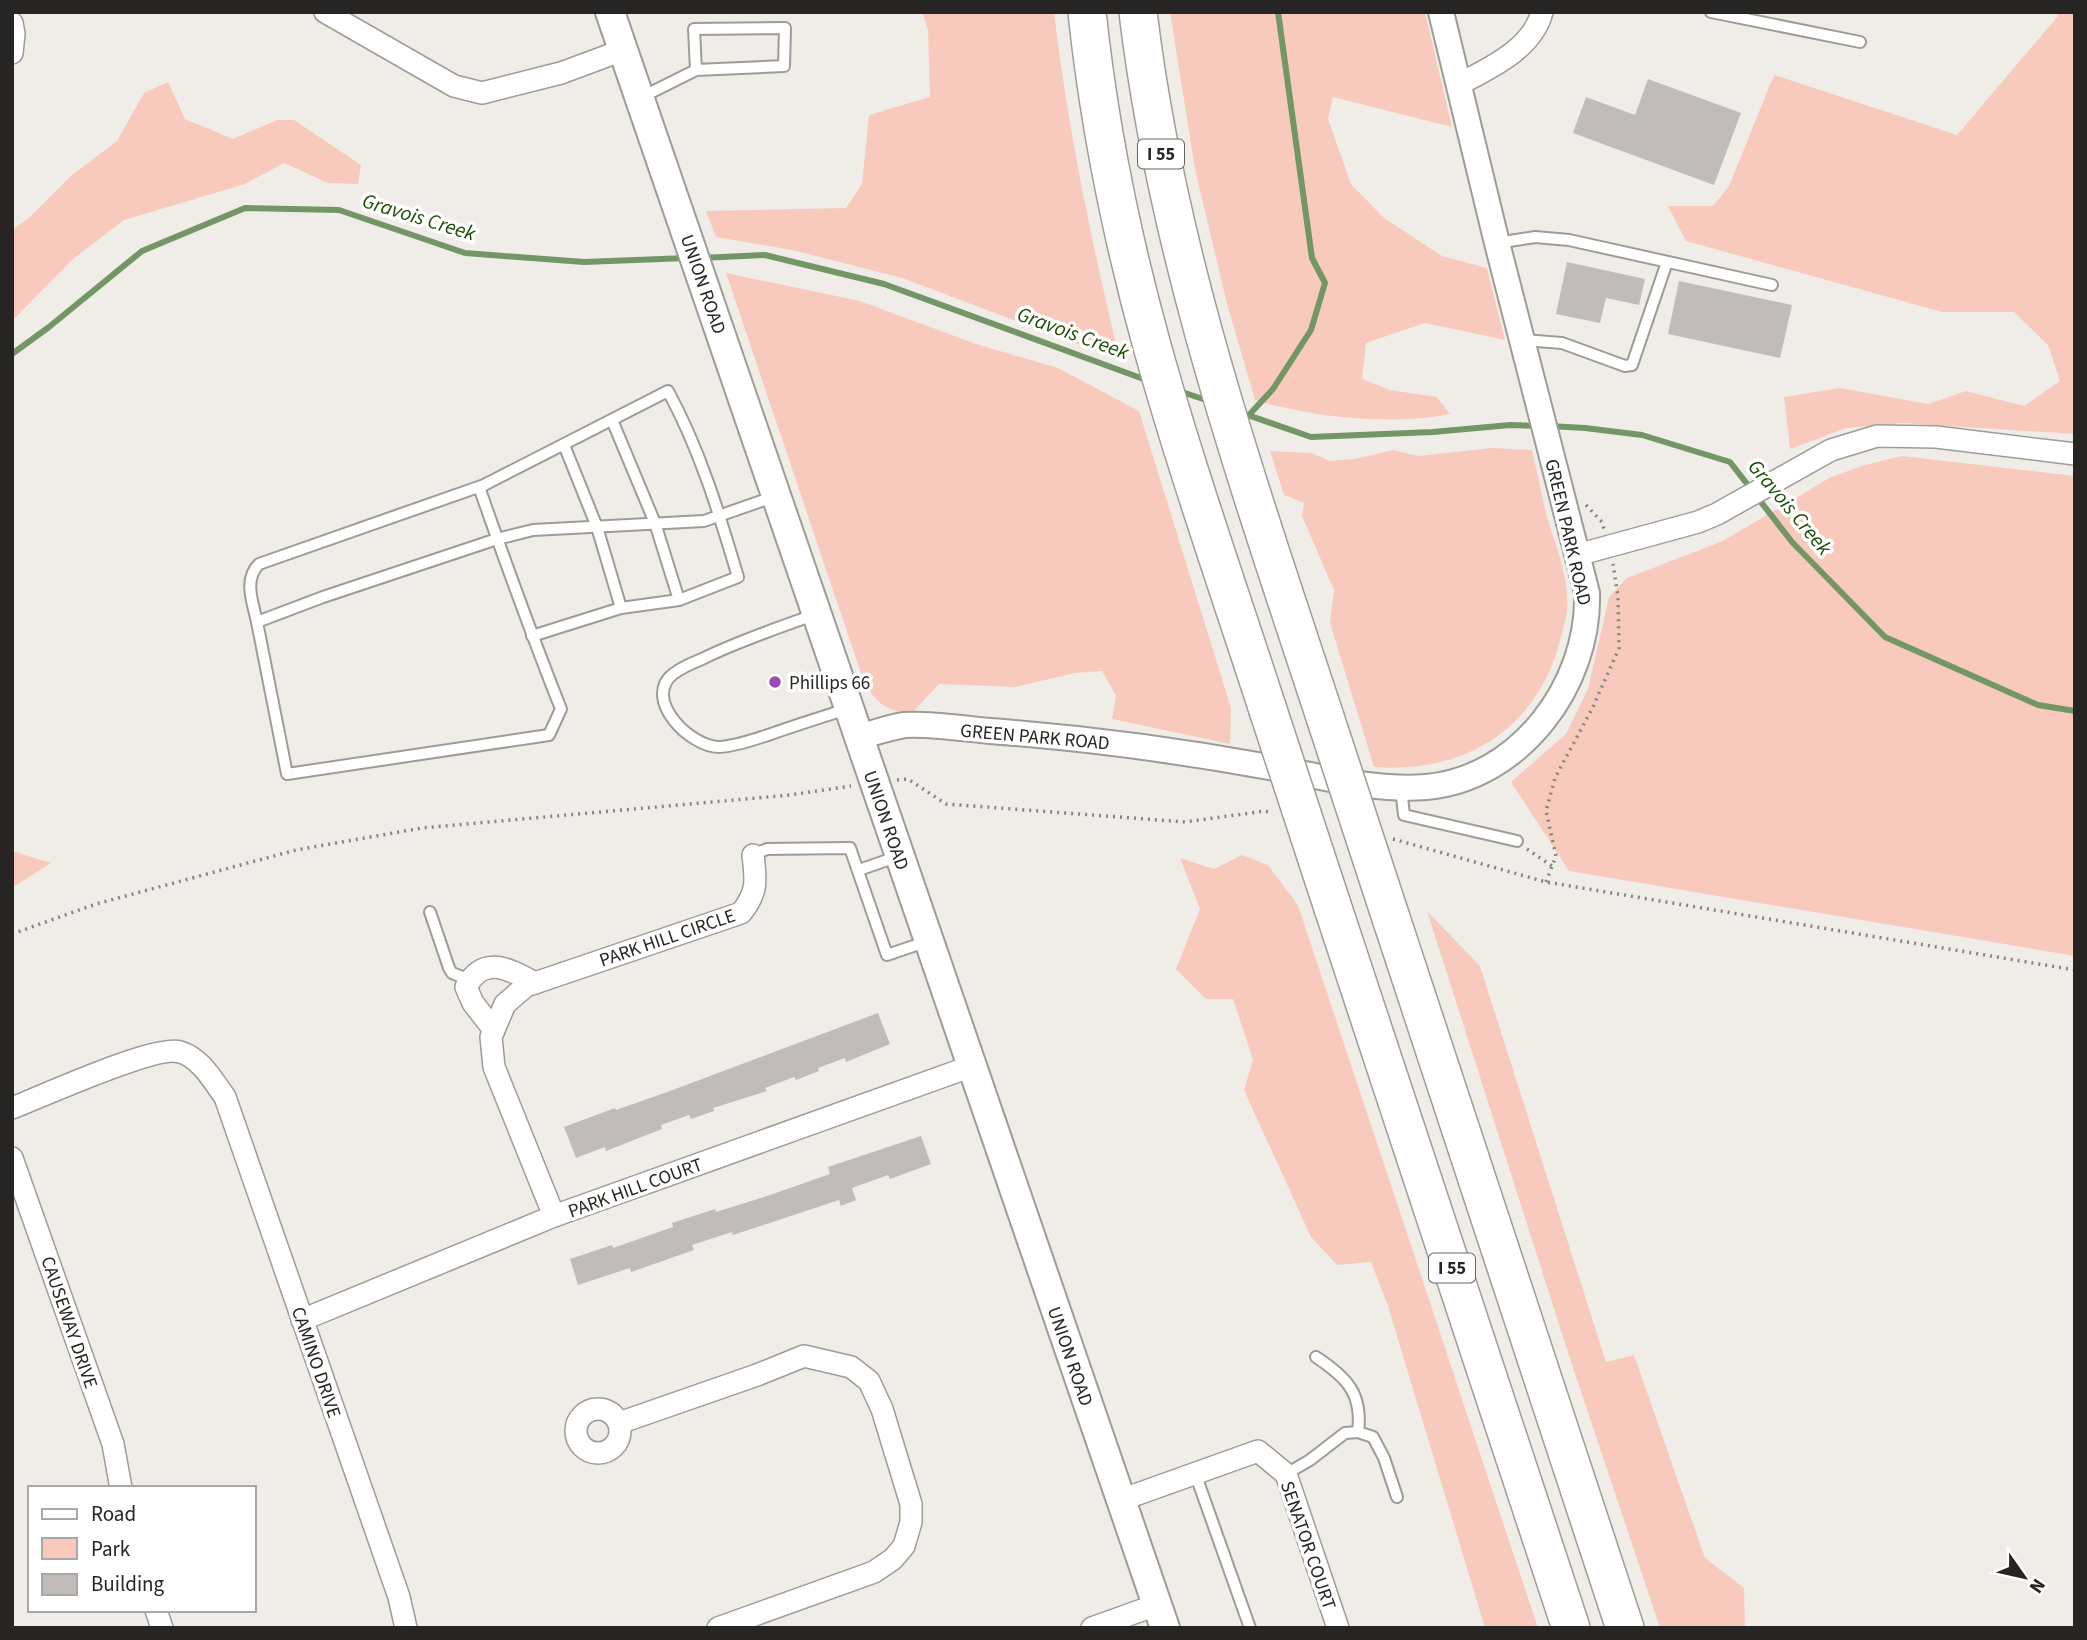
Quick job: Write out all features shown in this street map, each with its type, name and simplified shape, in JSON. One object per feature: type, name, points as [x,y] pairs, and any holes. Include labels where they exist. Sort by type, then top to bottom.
[{"type":"highway","name":"I 55","points":[[1087,12],[1106,139],[1134,275],[1152,346],[1198,497],[1572,1628]]},
{"type":"highway","name":"I 55","points":[[1138,12],[1159,146],[1210,359],[1260,519],[1625,1628]]},
{"type":"main road","name":"UNION ROAD","points":[[610,12],[1161,1616]]},
{"type":"street","points":[[325,12],[454,86],[482,93],[561,73],[623,50]]},
{"type":"street","name":"GREEN PARK ROAD","points":[[859,737],[906,725],[1057,736],[1146,746],[1401,788],[1453,783],[1483,771],[1511,753],[1550,712],[1567,684],[1585,633],[1587,593],[1441,12]]},
{"type":"street","points":[[1458,85],[1509,56],[1530,36],[1542,12]]},
{"type":"street","points":[[12,23],[12,53]]},
{"type":"street","points":[[1577,555],[1698,522],[1831,450],[1877,436],[1936,437],[2075,454]]},
{"type":"street","name":"PARK HILL CIRCLE","points":[[554,1216],[494,1067],[491,1037],[505,1004],[526,986],[741,913],[753,899],[756,881],[753,855]]},
{"type":"street","points":[[494,1030],[473,1003],[466,987],[474,974],[491,966],[503,968],[535,983]]},
{"type":"street","name":"CAMINO DRIVE","points":[[12,1108],[150,1054],[179,1051],[202,1065],[225,1097],[399,1597],[406,1628]]},
{"type":"street","name":"PARK HILL COURT","points":[[302,1320],[554,1216],[972,1066]]},
{"type":"street","name":"CAUSEWAY DRIVE","points":[[12,1158],[113,1444],[121,1486]]},
{"type":"street","points":[[619,1423],[804,1356],[851,1367],[869,1381],[882,1409],[911,1504],[911,1522],[904,1546],[893,1559],[874,1572],[718,1628]]},
{"type":"street","name":"SENATOR COURT","points":[[1121,1500],[1258,1451],[1286,1474],[1338,1628]]},
{"type":"street","points":[[1093,1628],[1161,1616]]},
{"type":"lane","points":[[1711,12],[1860,42]]},
{"type":"lane","points":[[640,99],[696,70],[784,66],[785,28],[694,29],[696,70]]},
{"type":"lane","points":[[1497,243],[1535,237],[1569,240],[1772,285]]},
{"type":"lane","points":[[1522,340],[1562,343],[1625,366],[1632,365],[1667,262]]},
{"type":"lane","points":[[479,487],[532,636],[561,709],[549,735],[287,774],[249,582],[252,571],[259,564],[479,487],[668,391],[687,426],[720,515],[738,577],[679,600],[621,608],[532,636]]},
{"type":"lane","points":[[612,420],[655,523],[679,600]]},
{"type":"lane","points":[[564,445],[597,527],[621,608]]},
{"type":"lane","points":[[257,622],[497,539],[533,530],[704,521],[776,496]]},
{"type":"lane","points":[[816,614],[716,652],[674,673],[662,695],[677,724],[691,737],[709,746],[720,747],[755,739],[849,708]]},
{"type":"lane","points":[[1401,788],[1404,815],[1517,841]]},
{"type":"lane","points":[[753,855],[767,849],[850,848],[887,954],[929,942]]},
{"type":"lane","points":[[859,870],[899,856]]},
{"type":"lane","points":[[430,912],[449,968],[452,973],[470,980]]},
{"type":"lane","points":[[1316,1357],[1341,1374],[1352,1391],[1361,1412],[1358,1432]]},
{"type":"lane","points":[[1286,1474],[1310,1460],[1345,1433],[1358,1432],[1373,1437],[1398,1497]]},
{"type":"lane","points":[[1195,1473],[1250,1628]]},
{"type":"path","points":[[1546,882],[1556,856],[1546,811],[1555,778],[1593,707],[1619,648],[1618,596],[1610,547],[1602,522],[1582,500]]},
{"type":"path","points":[[899,779],[908,779],[946,804],[1185,822],[1265,811]]},
{"type":"path","points":[[12,934],[96,904],[296,850],[422,828],[790,795],[849,786]]},
{"type":"path","points":[[1517,841],[1552,866]]},
{"type":"path","points":[[1412,844],[1546,882],[2075,970]]},
{"type":"green space","points":[[922,12],[1054,12],[1082,187],[1120,360],[902,278],[792,250],[716,237],[706,211],[846,208],[862,184],[869,115],[930,97],[928,29]]},
{"type":"green space","points":[[1170,12],[1425,12],[1452,127],[1333,97],[1328,119],[1351,184],[1384,218],[1442,256],[1487,268],[1505,340],[1425,323],[1366,343],[1362,379],[1390,390],[1437,397],[1450,414],[1403,419],[1352,418],[1301,411],[1255,400],[1227,304],[1195,169]]},
{"type":"green space","points":[[2056,12],[2075,12],[2075,434],[1902,423],[1846,428],[1790,449],[1784,397],[1840,388],[1928,404],[1966,391],[2024,406],[2060,381],[2048,345],[2014,312],[1942,312],[1686,241],[1668,206],[1713,206],[1729,186],[1774,75],[1957,135],[2058,16]]},
{"type":"green space","points":[[168,82],[185,119],[233,139],[277,120],[294,120],[361,165],[358,184],[328,183],[284,163],[245,184],[124,220],[72,260],[12,321],[12,230],[29,218],[72,175],[117,141],[144,93]]},
{"type":"green space","points":[[726,273],[860,301],[976,344],[1058,368],[1139,411],[1231,708],[1230,744],[1112,719],[1116,696],[1102,671],[1075,673],[1015,687],[939,684],[910,715],[893,710],[876,700],[863,679]]},
{"type":"green space","points":[[1492,448],[1532,450],[1546,513],[1564,573],[1567,598],[1565,621],[1550,669],[1535,697],[1516,720],[1493,739],[1467,753],[1439,762],[1407,767],[1374,767],[1330,623],[1334,590],[1302,516],[1304,503],[1284,495],[1270,451],[1311,453],[1330,461],[1355,459],[1393,450],[1418,456]]},
{"type":"green space","points":[[1902,456],[2075,476],[2075,956],[1569,871],[1511,782],[1566,734],[1588,689],[1609,597],[1627,578],[1723,541],[1831,477]]},
{"type":"green space","points":[[12,851],[51,863],[12,888]]},
{"type":"green space","points":[[1242,855],[1268,865],[1298,905],[1538,1628],[1485,1628],[1388,1306],[1371,1262],[1337,1265],[1311,1237],[1244,1090],[1253,1060],[1233,999],[1206,999],[1176,969],[1200,909],[1180,858],[1214,869]]},
{"type":"green space","points":[[1427,911],[1480,966],[1606,1362],[1634,1355],[1705,1558],[1744,1588],[1745,1628],[1660,1628],[1572,1365]]},
{"type":"building","points":[[1648,79],[1741,113],[1714,185],[1573,133],[1586,97],[1635,115]]},
{"type":"building","points":[[1567,262],[1645,279],[1639,305],[1606,298],[1600,323],[1556,314]]},
{"type":"building","points":[[1679,281],[1792,305],[1780,358],[1668,334]]},
{"type":"building","points":[[878,1013],[890,1044],[846,1062],[845,1058],[818,1068],[819,1071],[796,1080],[794,1077],[765,1088],[767,1091],[713,1108],[714,1111],[691,1119],[689,1115],[661,1125],[662,1129],[606,1151],[605,1147],[576,1158],[564,1127],[670,1091]]},
{"type":"building","points":[[921,1136],[931,1164],[890,1179],[888,1175],[852,1188],[856,1200],[841,1206],[839,1200],[733,1235],[732,1232],[692,1245],[694,1250],[631,1272],[630,1268],[578,1285],[570,1259],[612,1245],[613,1248],[673,1227],[672,1223],[715,1209],[716,1212],[830,1174],[828,1167]]},
{"type":"waterway","points":[[1249,415],[1273,389],[1311,330],[1325,283],[1312,258],[1278,12]]},
{"type":"waterway","name":"Gravois Creek","points":[[12,354],[142,251],[245,208],[339,210],[465,253],[584,262],[687,258]]},
{"type":"waterway","name":"Gravois Creek","points":[[701,258],[765,255],[884,284],[1149,381]]},
{"type":"waterway","name":"Gravois Creek","points":[[1179,391],[1212,402]]},
{"type":"waterway","name":"Gravois Creek","points":[[1239,412],[1311,437],[1433,432],[1510,425],[1538,426]]},
{"type":"waterway","name":"Gravois Creek","points":[[1549,426],[1642,435],[1730,462],[1792,542],[1885,637],[2038,705],[2075,711]]},
{"type":"place","name":"Phillips 66","points":[[775,682]]}]
